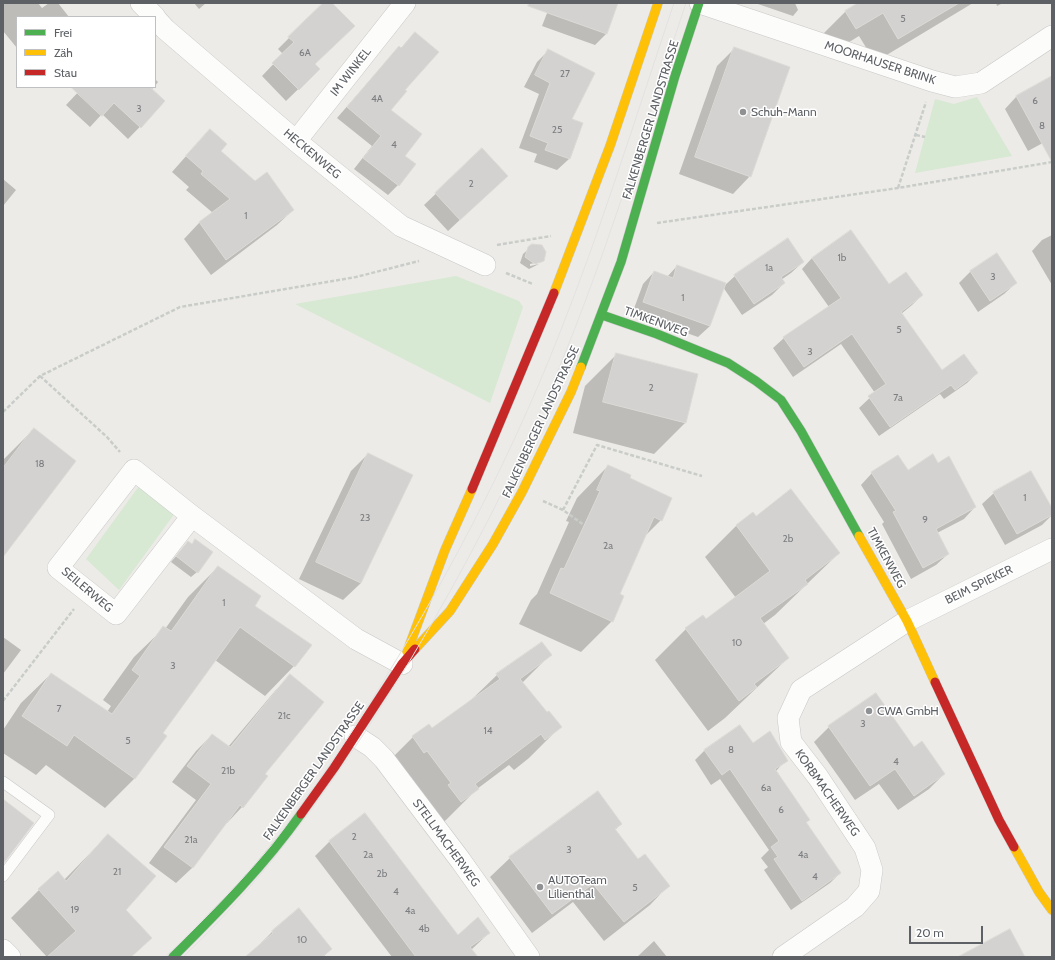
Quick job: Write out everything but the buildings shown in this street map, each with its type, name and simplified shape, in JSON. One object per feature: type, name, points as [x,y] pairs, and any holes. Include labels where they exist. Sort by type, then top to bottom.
[{"type":"street","name":"HECKENWEG","points":[[141,3],[154,16]]},
{"type":"street","name":"IM WINKEL","points":[[296,141],[405,3]]},
{"type":"street","name":"FALKENBERGER LANDSTRASSE","points":[[402,664],[445,550],[487,456],[549,305],[610,146],[658,3]]},
{"type":"street","name":"FALKENBERGER LANDSTRASSE","points":[[174,957],[233,897],[270,855],[313,798],[402,664],[450,612],[493,544],[541,456],[571,392],[602,315],[621,262],[675,76],[700,3]]},
{"type":"street","name":"MOORHAUSER BRINK","points":[[700,3],[932,81],[955,87],[981,83],[1052,36]]},
{"type":"street","name":"HECKENWEG","points":[[156,18],[165,29],[296,141],[401,226],[485,264]]},
{"type":"street","name":"TIMKENWEG","points":[[602,315],[657,334],[728,363],[756,381],[781,400],[801,431],[907,621],[998,820],[1039,892],[1052,910]]},
{"type":"street","points":[[134,470],[192,516],[356,639],[402,664]]},
{"type":"street","name":"SEILERWEG","points":[[134,470],[58,568],[116,614],[192,516]]},
{"type":"street","name":"BEIM SPIEKER","points":[[907,621],[1052,549]]},
{"type":"street","name":"KORBMACHERWEG","points":[[783,957],[855,907],[870,891],[872,870],[865,848],[818,777],[791,742],[788,718],[801,690],[907,621]]},
{"type":"street","name":"STELLMACHERWEG","points":[[355,736],[375,750],[384,759],[461,861],[529,957]]},
{"type":"street","points":[[3,950],[10,957]]},
{"type":"lane","points":[[3,782],[49,816],[3,876]]},
{"type":"path","points":[[898,188],[916,136],[932,81]]},
{"type":"path","points":[[916,136],[925,137]]},
{"type":"path","points":[[654,223],[898,188],[1052,162]]},
{"type":"path","points":[[494,245],[556,235]]},
{"type":"path","points":[[3,412],[40,376],[180,307],[356,277],[455,251]]},
{"type":"path","points":[[485,264],[536,285]]},
{"type":"path","points":[[40,376],[107,437],[134,470]]},
{"type":"path","points":[[563,510],[597,445],[702,476]]},
{"type":"path","points":[[539,500],[563,510],[584,525]]},
{"type":"path","points":[[3,701],[87,591]]},
{"type":"green space","points":[[977,97],[1012,156],[915,173],[935,99],[954,104]]},
{"type":"green space","points":[[456,276],[519,301],[523,307],[490,403],[295,304]]},
{"type":"green space","points":[[139,486],[175,513],[119,590],[86,559]]},
{"type":"tram line","points":[[165,957],[216,907],[268,849],[334,759],[398,658],[472,525],[538,387],[573,299],[618,173],[674,3]]},
{"type":"tram line","points":[[183,957],[258,878],[302,822],[345,762],[388,697],[431,625],[490,516],[527,441],[573,334],[632,169],[686,3]]},
{"type":"traffic: fast","points":[[581,367],[621,262],[675,76],[699,3]]},
{"type":"traffic: fast","points":[[602,315],[657,334],[728,363],[756,381],[781,400],[801,431],[859,536]]},
{"type":"traffic: fast","points":[[173,957],[256,870],[301,814]]},
{"type":"traffic: slow","points":[[554,293],[610,146],[658,3]]},
{"type":"traffic: slow","points":[[415,649],[450,611],[493,544],[522,492],[571,392],[581,367]]},
{"type":"traffic: slow","points":[[407,652],[445,550],[472,489]]},
{"type":"traffic: slow","points":[[859,536],[907,621],[935,682]]},
{"type":"traffic: slow","points":[[1014,847],[1039,892],[1052,910]]},
{"type":"traffic: jam","points":[[472,489],[554,293]]},
{"type":"traffic: jam","points":[[301,814],[334,768],[402,664],[415,649]]},
{"type":"traffic: jam","points":[[935,682],[999,820],[1014,847]]},
{"type":"place","name":"Schuh-Mann","points":[[743,112]]},
{"type":"place","name":"CWA GmbH","points":[[869,711]]},
{"type":"place","name":"AUTOTeam Lilienthal","points":[[540,887]]}]
